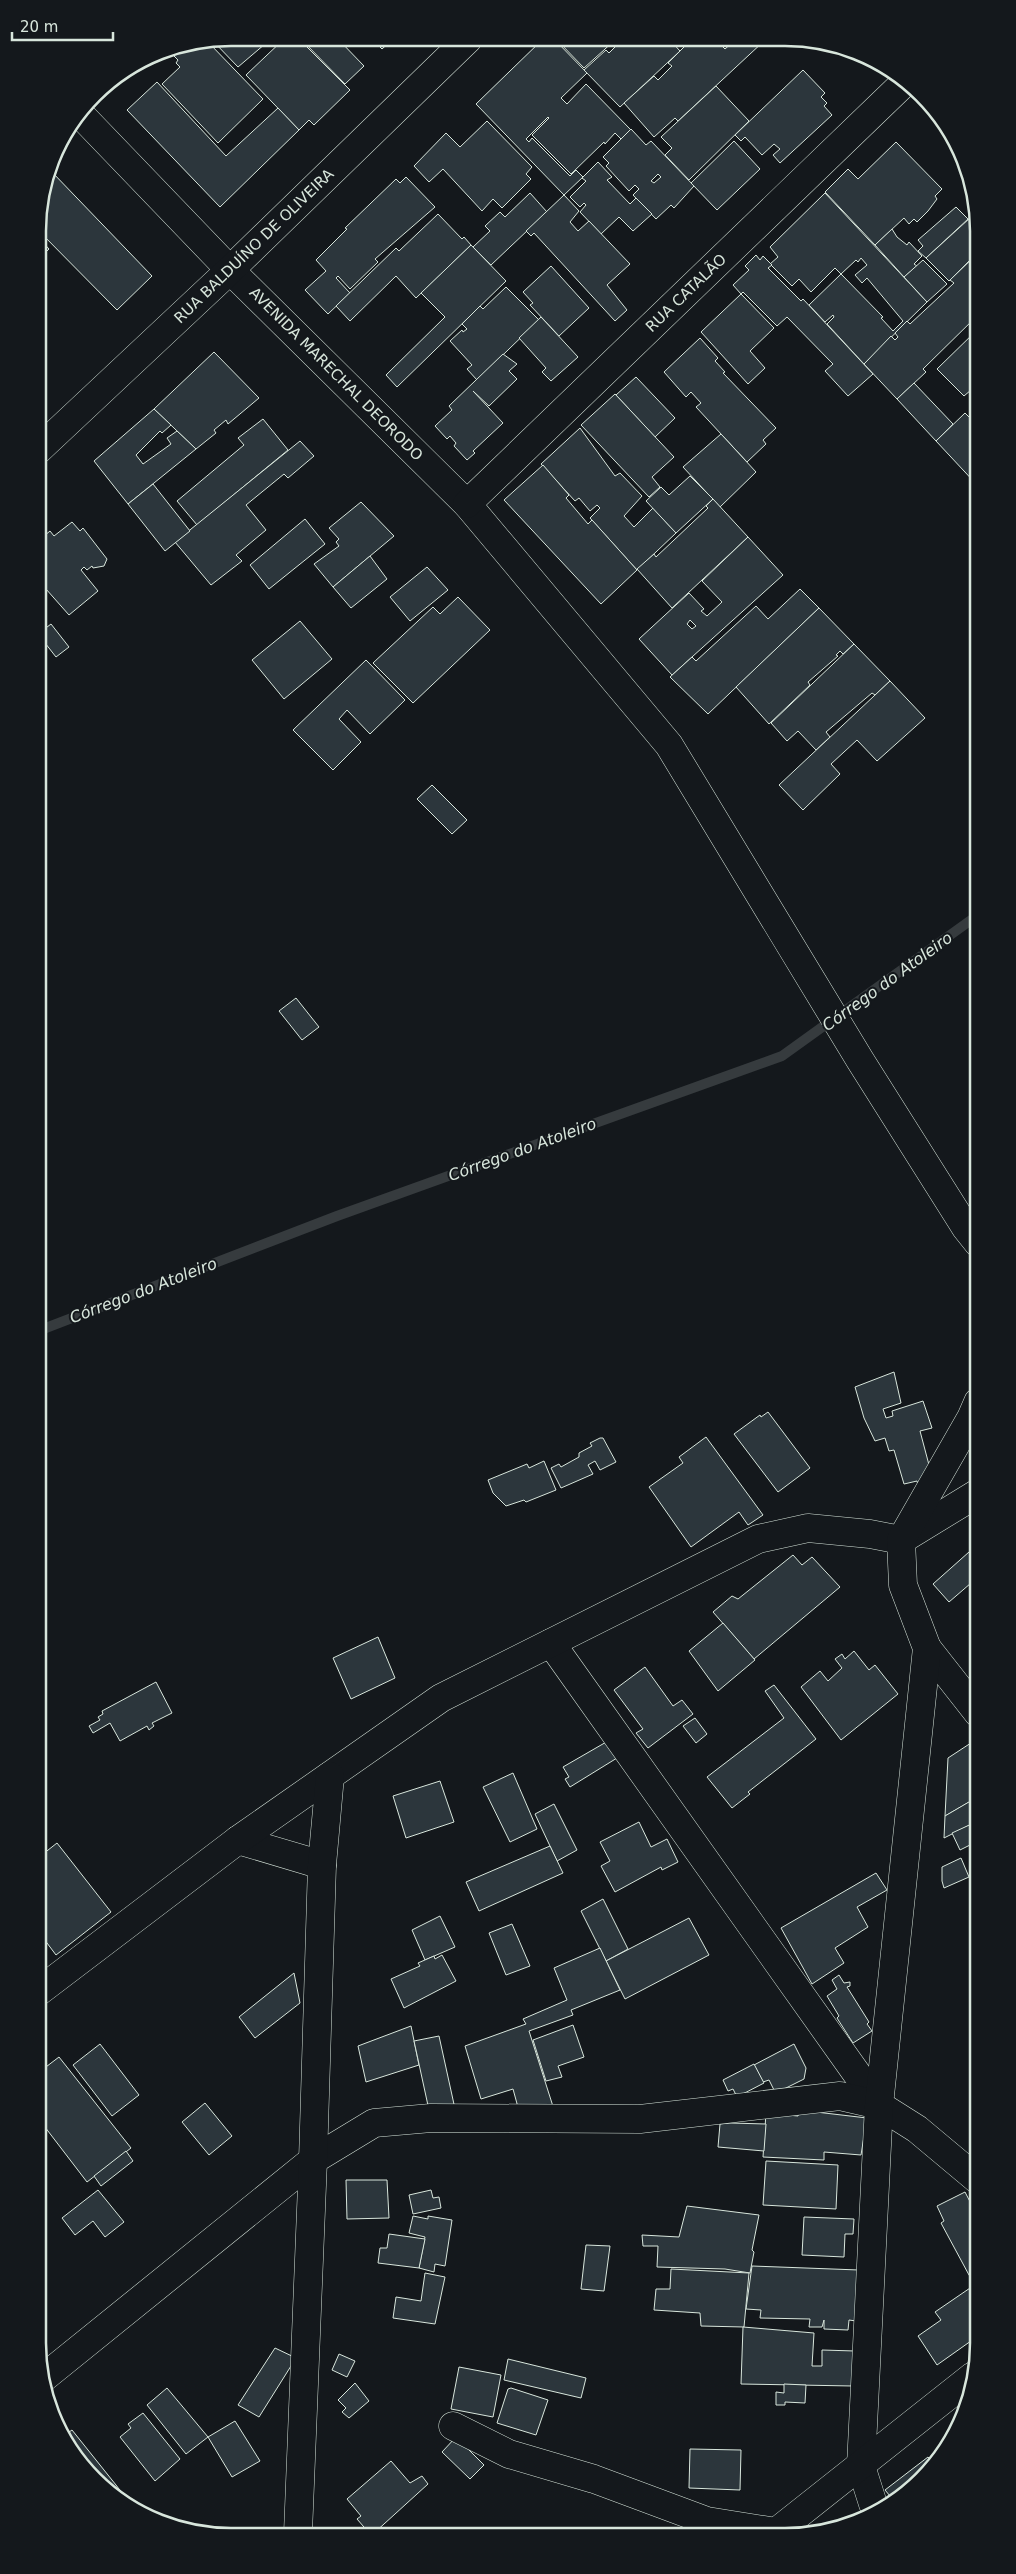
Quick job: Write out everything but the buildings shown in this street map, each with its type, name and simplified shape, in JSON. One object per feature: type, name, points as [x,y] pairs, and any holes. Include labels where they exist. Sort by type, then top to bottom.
[{"type":"street","name":"RUA BALDUÍNO DE OLIVEIRA","points":[[46,442],[230,270],[461,46]]},
{"type":"street","name":"RUA CATALÃO","points":[[467,504],[901,87]]},
{"type":"street","name":"AVENIDA MARECHAL DEORODO","points":[[84,119],[230,270],[467,504],[669,746],[860,1060],[970,1231]]},
{"type":"street","points":[[970,1420],[901,1540],[903,1585],[927,1648],[970,1703]]},
{"type":"street","points":[[46,1986],[238,1840],[441,1698],[758,1539],[808,1528],[870,1534],[901,1540],[970,1498]]},
{"type":"street","points":[[551,1643],[879,2105]]},
{"type":"street","points":[[874,2505],[861,2466],[879,2105],[927,1648]]},
{"type":"street","points":[[298,2528],[313,2160],[322,1865],[330,1776]]},
{"type":"street","points":[[238,1840],[322,1865]]},
{"type":"street","points":[[49,2373],[313,2160],[374,2123],[431,2118],[640,2119],[840,2096],[879,2105],[917,2129],[970,2173]]},
{"type":"street","points":[[782,2528],[965,2382]]},
{"type":"street","points":[[454,2426],[508,2454],[594,2479],[707,2521],[743,2528]]},
{"type":"waterway","name":"Córrego do Atoleiro","points":[[46,1328],[337,1216],[782,1056],[970,921]]}]
